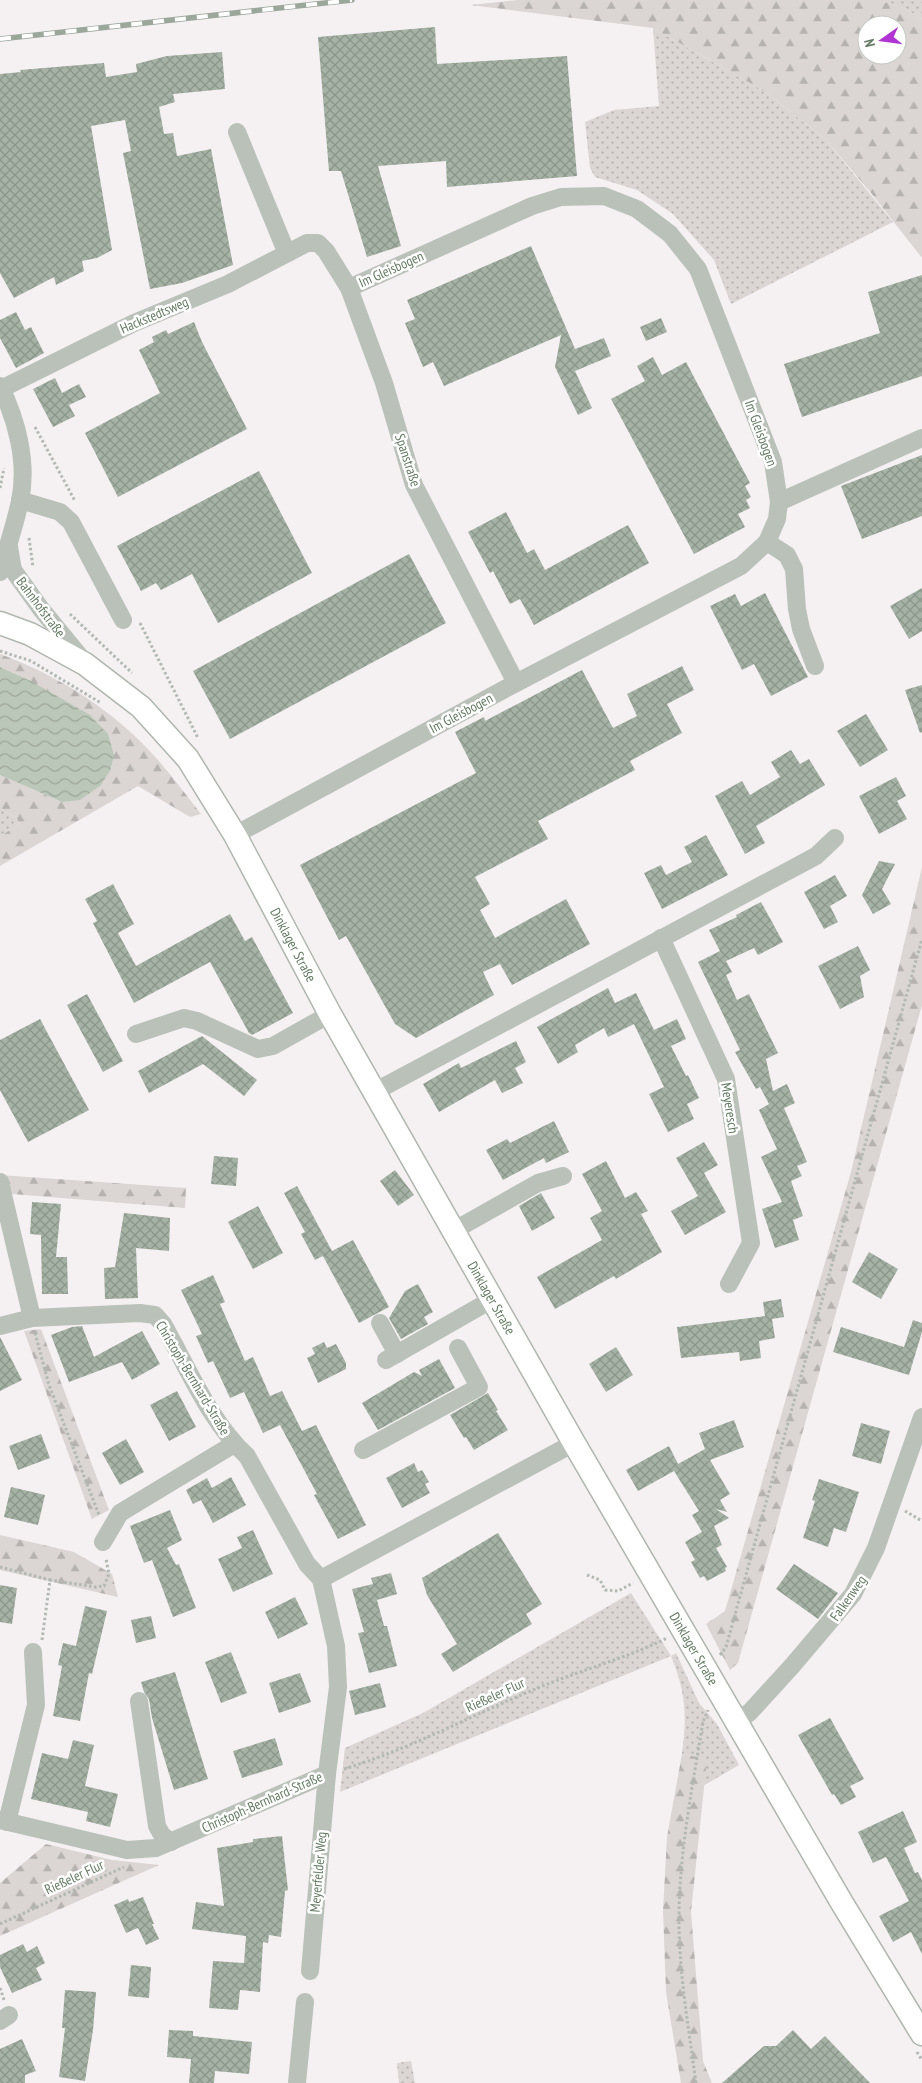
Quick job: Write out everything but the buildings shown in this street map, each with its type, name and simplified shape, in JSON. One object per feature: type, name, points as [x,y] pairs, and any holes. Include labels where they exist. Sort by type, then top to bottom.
[{"type":"main road","name":"Dinklager Straße","points":[[0,623],[30,634],[85,664],[141,707],[188,759],[236,835],[330,1014],[574,1443],[922,2034]]},
{"type":"street","points":[[237,132],[288,252]]},
{"type":"street","name":"Im Gleisbogen","points":[[236,835],[516,683],[741,566],[767,542],[780,502],[773,462],[698,268],[670,234],[637,209],[604,196],[561,196],[532,206],[349,288]]},
{"type":"street","name":"Hackstedtsweg","points":[[1,387],[134,323],[228,284],[307,242]]},
{"type":"street","name":"Spanstraße","points":[[307,242],[318,243],[326,251],[349,288],[384,383],[414,485],[454,566],[516,683]]},
{"type":"street","name":"Bahnhofstraße","points":[[0,572],[8,544],[28,503],[16,426],[1,387]]},
{"type":"street","points":[[780,502],[922,438]]},
{"type":"street","points":[[28,503],[60,512],[71,522],[131,622]]},
{"type":"street","points":[[767,542],[787,554],[794,569],[797,609],[801,629],[815,666]]},
{"type":"street","name":"Bahnhofstraße","points":[[8,544],[13,570],[85,664]]},
{"type":"street","points":[[374,1092],[816,856],[835,838]]},
{"type":"street","name":"Meyeresch","points":[[661,938],[726,1079],[751,1243],[729,1284]]},
{"type":"street","points":[[136,1034],[184,1018],[196,1021],[258,1050],[273,1046],[330,1014]]},
{"type":"street","points":[[453,1231],[538,1182],[563,1176]]},
{"type":"street","points":[[0,1182],[32,1318]]},
{"type":"street","points":[[380,1323],[391,1357],[493,1299]]},
{"type":"street","name":"Christoph-Bernhard-Straße","points":[[0,1326],[32,1318],[140,1313],[155,1315],[164,1324],[219,1424],[234,1444],[247,1456],[307,1564],[321,1579],[336,1646],[338,1687],[327,1774],[156,1848],[127,1850],[3,1821],[36,1705],[33,1652]]},
{"type":"street","points":[[363,1450],[479,1387],[458,1348]]},
{"type":"street","name":"Falkenweg","points":[[737,1722],[750,1712],[792,1666],[853,1594],[876,1548],[922,1417]]},
{"type":"street","points":[[321,1579],[574,1443]]},
{"type":"street","name":"Christoph-Bernhard-Straße","points":[[103,1542],[120,1513],[234,1444]]},
{"type":"street","points":[[139,1701],[157,1826],[162,1835],[171,1842]]},
{"type":"street","name":"Meyerfelder Weg","points":[[310,1971],[327,1774]]},
{"type":"street","points":[[297,2083],[305,2002]]},
{"type":"path","points":[[28,503],[29,538],[34,570]]},
{"type":"path","points":[[68,613],[137,678]]},
{"type":"path","points":[[131,622],[202,745]]},
{"type":"path","points":[[184,723],[197,737]]},
{"type":"path","points":[[717,1660],[726,1647],[922,939]]},
{"type":"path","points":[[0,1567],[50,1580],[96,1587],[104,1586],[109,1574],[99,1516],[49,1385],[32,1318]]},
{"type":"path","points":[[588,1575],[600,1580],[605,1590],[618,1591],[640,1579]]},
{"type":"path","points":[[33,1652],[42,1641],[50,1580]]},
{"type":"path","name":"Rießeler Flur","points":[[327,1774],[366,1763],[556,1680],[655,1644],[672,1635]]},
{"type":"path","points":[[696,2083],[682,1981],[679,1926],[681,1869],[703,1722],[709,1707]]},
{"type":"path","name":"Rießeler Flur","points":[[0,1924],[128,1865]]},
{"type":"green space","points":[[518,0],[879,0],[904,8],[922,19],[922,258],[871,193],[825,139],[764,91],[653,28],[471,5]]},
{"type":"green space","points":[[879,0],[922,0],[922,19],[904,8]]},
{"type":"green space","points":[[653,28],[764,91],[825,139],[893,222],[731,304],[714,260],[673,214],[637,190],[595,177],[590,168],[585,122],[614,110],[659,106]]},
{"type":"green space","points":[[0,654],[44,673],[86,697],[124,726],[158,760],[201,814],[190,817],[138,786],[0,866],[0,836],[19,825],[17,818],[0,809],[0,775],[62,802],[31,681],[0,667]]},
{"type":"green space","points":[[0,809],[17,818],[19,825],[0,836]]},
{"type":"green space","points":[[922,867],[922,1005],[738,1663],[730,1670],[706,1624],[725,1611],[851,1172]]},
{"type":"green space","points":[[0,1175],[186,1188],[185,1208],[0,1193]]},
{"type":"green space","points":[[41,1329],[109,1510],[92,1519],[24,1331]]},
{"type":"green space","points":[[0,1535],[74,1552],[112,1574],[118,1597],[0,1570]]},
{"type":"green space","points":[[631,1593],[671,1656],[340,1792],[345,1748],[423,1713]]},
{"type":"green space","points":[[676,1653],[699,1703],[717,1724],[739,1765],[703,1786],[706,1759],[682,1754],[684,1704],[680,1681],[671,1656]]},
{"type":"green space","points":[[682,1754],[707,1759],[691,1912],[703,2061],[712,2083],[681,2083],[666,1992],[663,1911],[667,1837]]},
{"type":"green space","points":[[46,1844],[112,1860],[159,1865],[0,1936],[0,1883]]},
{"type":"green space","points":[[411,2061],[415,2083],[399,2083],[397,2063]]},
{"type":"water","points":[[0,667],[31,681],[90,715],[108,734],[114,755],[110,771],[100,786],[80,800],[62,802],[0,775]]},
{"type":"railway","points":[[0,39],[352,0]]}]
